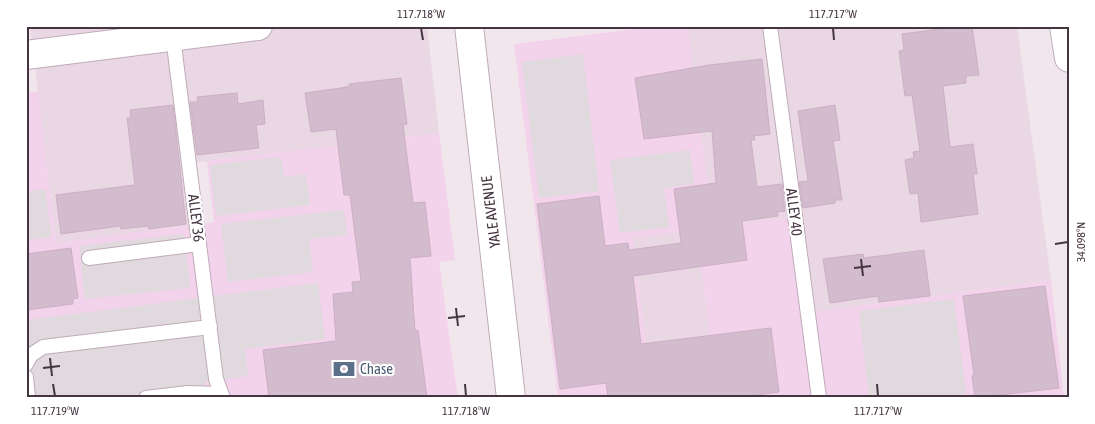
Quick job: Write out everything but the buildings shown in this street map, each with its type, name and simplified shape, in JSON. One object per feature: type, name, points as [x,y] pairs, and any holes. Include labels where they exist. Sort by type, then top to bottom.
[{"type":"street","name":"YALE AVENUE","points":[[469,26],[511,398]]},
{"type":"street","points":[[1064,26],[1069,58]]},
{"type":"street","points":[[26,55],[246,27]]},
{"type":"lane","name":"ALLEY 40","points":[[770,26],[818,398]]},
{"type":"lane","name":"ALLEY 36","points":[[173,37],[216,379],[222,396]]},
{"type":"lane","points":[[89,258],[199,244]]},
{"type":"lane","points":[[26,364],[31,355],[43,347],[210,327]]},
{"type":"lane","points":[[26,377],[28,398]]},
{"type":"lane","points":[[146,398],[188,393],[222,396]]},
{"type":"shaded area","points":[[30,26],[427,26],[439,133],[183,164],[190,226],[56,243]]},
{"type":"shaded area","points":[[658,26],[688,26],[713,227],[801,216],[813,312],[1051,280],[1064,398],[718,398],[696,230],[633,238],[653,398],[558,398],[514,44]]},
{"type":"shaded area","points":[[688,26],[1017,26],[1051,280],[813,312],[713,227]]},
{"type":"shaded area","points":[[583,54],[599,191],[539,198],[522,62]]},
{"type":"shaded area","points":[[38,91],[56,243],[214,222],[207,161],[439,133],[455,260],[439,262],[458,398],[26,398],[26,93]]},
{"type":"shaded area","points":[[690,150],[694,184],[664,188],[669,227],[620,233],[610,160]]},
{"type":"shaded area","points":[[281,157],[284,177],[306,174],[310,205],[216,216],[210,165]]},
{"type":"shaded area","points":[[45,189],[52,237],[26,240],[26,192]]},
{"type":"shaded area","points":[[344,210],[347,235],[309,239],[313,272],[228,282],[221,224]]},
{"type":"shaded area","points":[[696,230],[718,398],[653,398],[633,238]]},
{"type":"shaded area","points":[[184,234],[190,288],[85,299],[79,246]]},
{"type":"shaded area","points":[[318,283],[325,339],[245,349],[248,376],[205,382],[207,398],[26,398],[26,320]]},
{"type":"shaded area","points":[[954,299],[966,394],[936,398],[869,398],[859,311]]},
{"type":"place","name":"Chase","points":[[344,369]]}]
